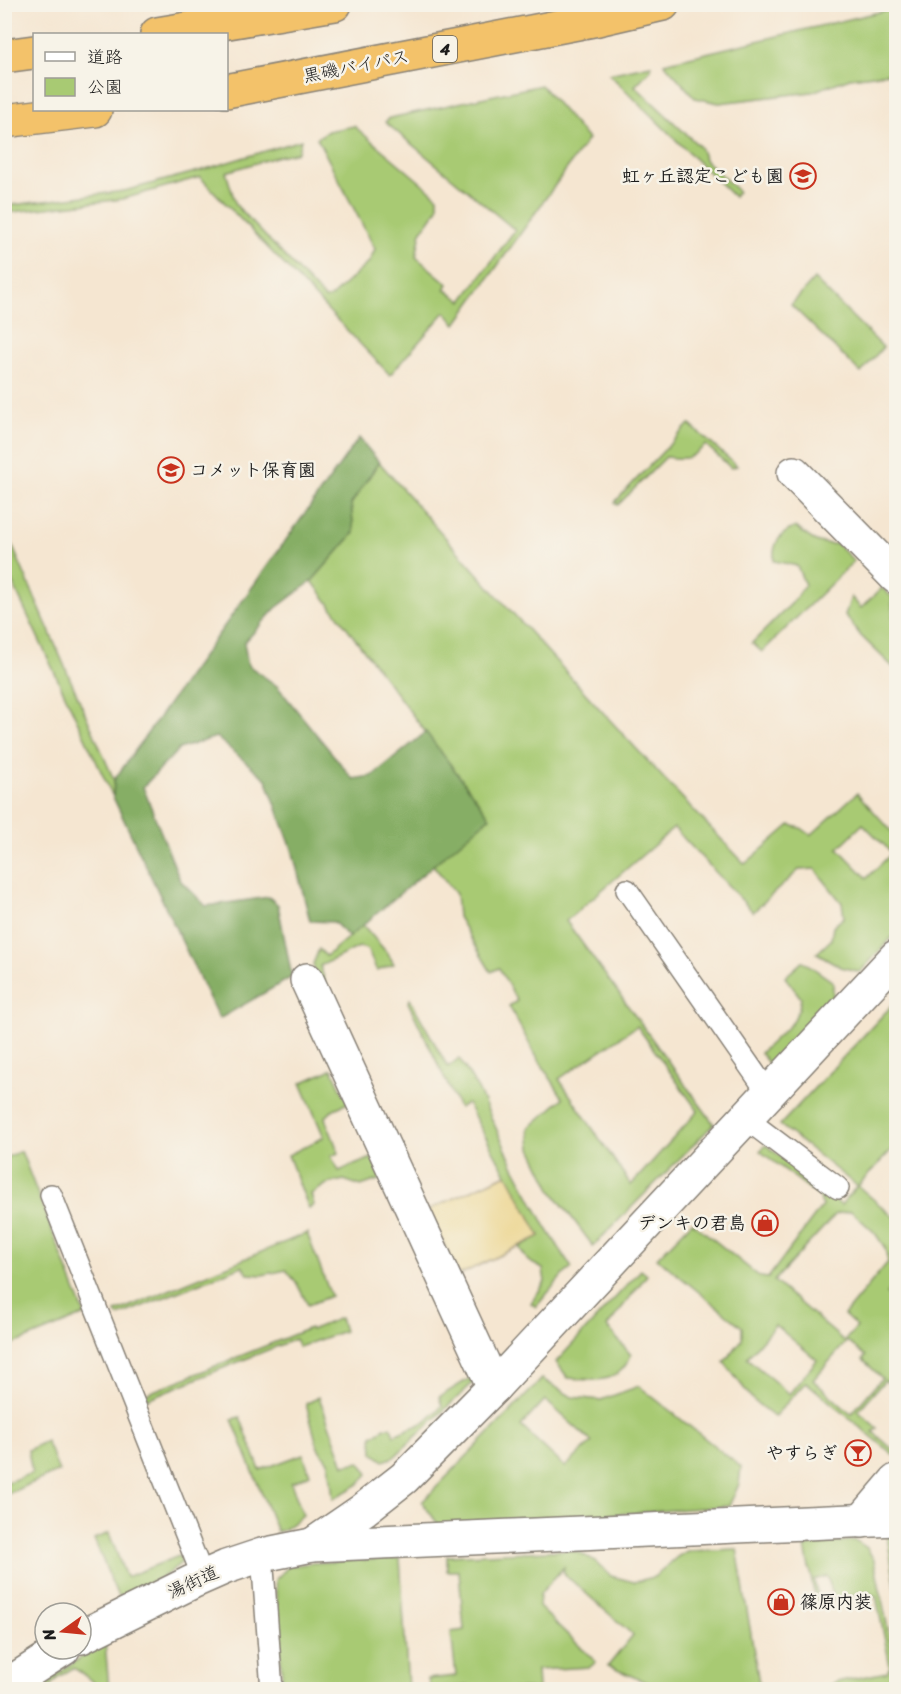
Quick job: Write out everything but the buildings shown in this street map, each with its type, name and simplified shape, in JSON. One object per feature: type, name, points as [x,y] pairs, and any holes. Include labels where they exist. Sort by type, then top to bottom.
[{"type":"highway","points":[[163,33],[335,4]]},
{"type":"highway","name":"黒磯バイパス","points":[[228,91],[598,19],[663,4]]},
{"type":"highway","points":[[4,56],[33,52]]},
{"type":"highway","points":[[4,121],[87,111]]},
{"type":"street","points":[[794,473],[897,577]]},
{"type":"street","points":[[312,1545],[404,1478],[494,1387],[897,957]]},
{"type":"street","points":[[307,980],[494,1387]]},
{"type":"street","points":[[862,1521],[897,1481]]},
{"type":"street","points":[[312,1545],[897,1519]]},
{"type":"street","name":"湯街道","points":[[93,1631],[203,1577],[262,1555],[312,1545]]},
{"type":"street","points":[[4,1686],[44,1661]]},
{"type":"lane","points":[[627,890],[769,1094]]},
{"type":"lane","points":[[745,1118],[838,1188]]},
{"type":"lane","points":[[51,1195],[203,1577]]},
{"type":"lane","points":[[262,1555],[272,1689]]},
{"type":"green space","points":[[896,8],[896,72],[850,78],[812,92],[719,103],[695,98],[664,63]]},
{"type":"green space","points":[[651,65],[651,69],[635,86],[700,147],[705,160],[738,191],[734,197],[609,74]]},
{"type":"green space","points":[[541,85],[588,139],[456,324],[445,312],[390,375],[200,177],[123,199],[5,213],[5,206],[124,191],[301,140],[298,152],[226,172],[236,205],[325,299],[331,297],[369,262],[375,249],[317,138],[328,131],[354,126],[438,197],[438,208],[421,232],[416,257],[448,284],[445,289],[462,301],[515,230],[385,122],[390,118]]},
{"type":"green space","points":[[814,279],[883,347],[861,373],[791,305]]},
{"type":"green space","points":[[689,424],[737,466],[731,468],[706,445],[688,457],[666,457],[618,505],[615,502]]},
{"type":"green space","points":[[359,438],[379,462],[351,504],[354,533],[312,581],[276,608],[244,643],[248,665],[277,686],[353,779],[372,776],[426,732],[490,817],[349,937],[334,922],[310,921],[292,849],[266,779],[216,737],[179,749],[143,787],[180,880],[206,906],[269,897],[278,905],[292,977],[219,1019],[113,797],[114,780]]},
{"type":"green space","points":[[379,462],[559,665],[745,864],[790,825],[801,828],[811,835],[857,793],[896,836],[896,933],[860,972],[841,967],[817,953],[831,940],[833,927],[844,917],[842,903],[815,869],[799,870],[753,912],[674,828],[566,921],[714,1124],[593,1246],[552,1191],[531,1148],[529,1128],[563,1098],[535,1054],[509,1006],[517,1001],[499,968],[491,972],[458,917],[456,894],[433,865],[489,817],[312,581],[354,533],[351,504]],"holes":[[[863,824],[892,853],[867,878],[838,848]],[[637,1026],[698,1111],[631,1185],[559,1079]]]},
{"type":"green space","points":[[796,527],[815,540],[837,544],[854,561],[762,652],[752,643],[792,603],[805,585],[797,566],[774,561],[774,549],[778,540],[786,532]]},
{"type":"green space","points":[[5,529],[114,780],[113,797],[5,567]]},
{"type":"green space","points":[[882,588],[892,597],[893,618],[896,621],[896,663],[893,667],[861,636],[845,615],[851,597],[861,608]]},
{"type":"green space","points":[[363,925],[394,964],[377,971],[367,949],[359,947],[320,966],[325,981],[319,984],[313,964],[319,949],[326,956]]},
{"type":"green space","points":[[803,961],[833,982],[833,998],[771,1066],[760,1053],[793,1022],[801,998],[785,977]]},
{"type":"green space","points":[[410,999],[448,1067],[459,1058],[478,1089],[514,1167],[546,1227],[572,1268],[562,1276],[536,1307],[531,1303],[545,1282],[543,1269],[528,1261],[519,1247],[540,1236],[467,1103],[459,1108],[408,1002]]},
{"type":"green space","points":[[896,1001],[896,1145],[858,1186],[896,1219],[896,1282],[886,1294],[896,1303],[896,1390],[885,1380],[858,1411],[877,1428],[873,1432],[896,1452],[896,1457],[806,1382],[774,1417],[753,1400],[724,1362],[742,1340],[742,1327],[657,1258],[692,1222],[760,1277],[768,1278],[822,1206],[820,1197],[760,1151],[766,1145],[841,1205],[857,1186],[780,1125]],"holes":[[[851,1211],[875,1233],[885,1248],[888,1262],[844,1315],[857,1327],[844,1341],[774,1281],[836,1214]],[[775,1325],[817,1360],[789,1394],[747,1358]],[[847,1341],[865,1356],[863,1360],[882,1378],[851,1414],[813,1380]]]},
{"type":"green space","points":[[332,1069],[348,1103],[334,1109],[325,1118],[339,1153],[331,1156],[339,1171],[372,1158],[381,1179],[361,1186],[344,1180],[327,1184],[311,1194],[314,1205],[309,1209],[288,1155],[324,1137],[301,1083]]},
{"type":"green space","points":[[21,1151],[85,1315],[9,1346],[4,1334],[5,1158]]},
{"type":"green space","points":[[307,1233],[331,1296],[308,1305],[296,1282],[286,1270],[262,1275],[248,1274],[242,1266],[118,1316],[116,1312]]},
{"type":"green space","points":[[641,1270],[647,1275],[607,1327],[631,1355],[626,1365],[620,1372],[605,1379],[568,1378],[556,1362]]},
{"type":"green space","points":[[340,1318],[344,1331],[299,1347],[295,1339],[147,1399],[146,1394]]},
{"type":"green space","points":[[475,1375],[477,1379],[394,1457],[384,1461],[373,1453],[372,1436],[391,1427],[394,1435],[425,1422],[442,1406],[439,1397]]},
{"type":"green space","points":[[542,1379],[572,1397],[601,1400],[639,1386],[741,1467],[739,1484],[729,1506],[440,1527],[422,1502]],"holes":[[[545,1400],[592,1442],[565,1467],[521,1426]]]},
{"type":"green space","points":[[319,1397],[344,1465],[360,1462],[368,1474],[359,1484],[333,1499],[329,1463],[318,1448],[306,1404]]},
{"type":"green space","points":[[240,1417],[260,1470],[303,1454],[310,1474],[291,1483],[303,1515],[277,1532],[232,1419]]},
{"type":"green space","points":[[46,1441],[59,1471],[5,1495],[5,1483],[32,1473],[28,1450]]},
{"type":"green space","points":[[109,1533],[126,1577],[179,1556],[182,1562],[166,1575],[118,1597],[94,1539]]},
{"type":"green space","points":[[887,1536],[896,1536],[896,1590]]},
{"type":"green space","points":[[855,1540],[867,1548],[874,1560],[894,1659],[896,1680],[892,1686],[872,1689],[823,1688],[836,1682],[887,1672],[890,1666],[876,1596],[866,1592],[816,1603],[805,1547]],"holes":[[[827,1576],[833,1595],[819,1599],[814,1580]]]},
{"type":"green space","points":[[737,1549],[760,1689],[662,1689],[608,1666],[633,1635],[563,1573],[564,1567],[540,1594],[539,1607],[596,1662],[590,1667],[537,1670],[538,1689],[472,1689],[469,1686],[430,1689],[428,1679],[456,1676],[451,1632],[464,1630],[459,1571],[447,1571],[447,1556],[568,1550],[578,1552],[595,1561],[611,1576],[634,1582],[654,1577],[687,1551]]},
{"type":"green space","points":[[400,1558],[408,1689],[283,1689],[275,1580],[289,1566]]},
{"type":"green space","points":[[105,1642],[109,1689],[95,1684],[73,1668],[58,1677],[48,1689],[32,1690],[76,1661],[93,1661],[93,1650]]},
{"type":"sand","points":[[507,1174],[540,1236],[459,1275],[428,1210]]},
{"type":"place","name":"虹ヶ丘認定こども園","points":[[803,176]]},
{"type":"place","name":"コメット保育園","points":[[171,470]]},
{"type":"place","name":"デンキの君島","points":[[765,1223]]},
{"type":"place","name":"やすらぎ","points":[[858,1453]]},
{"type":"place","name":"篠原内装","points":[[781,1602]]}]
